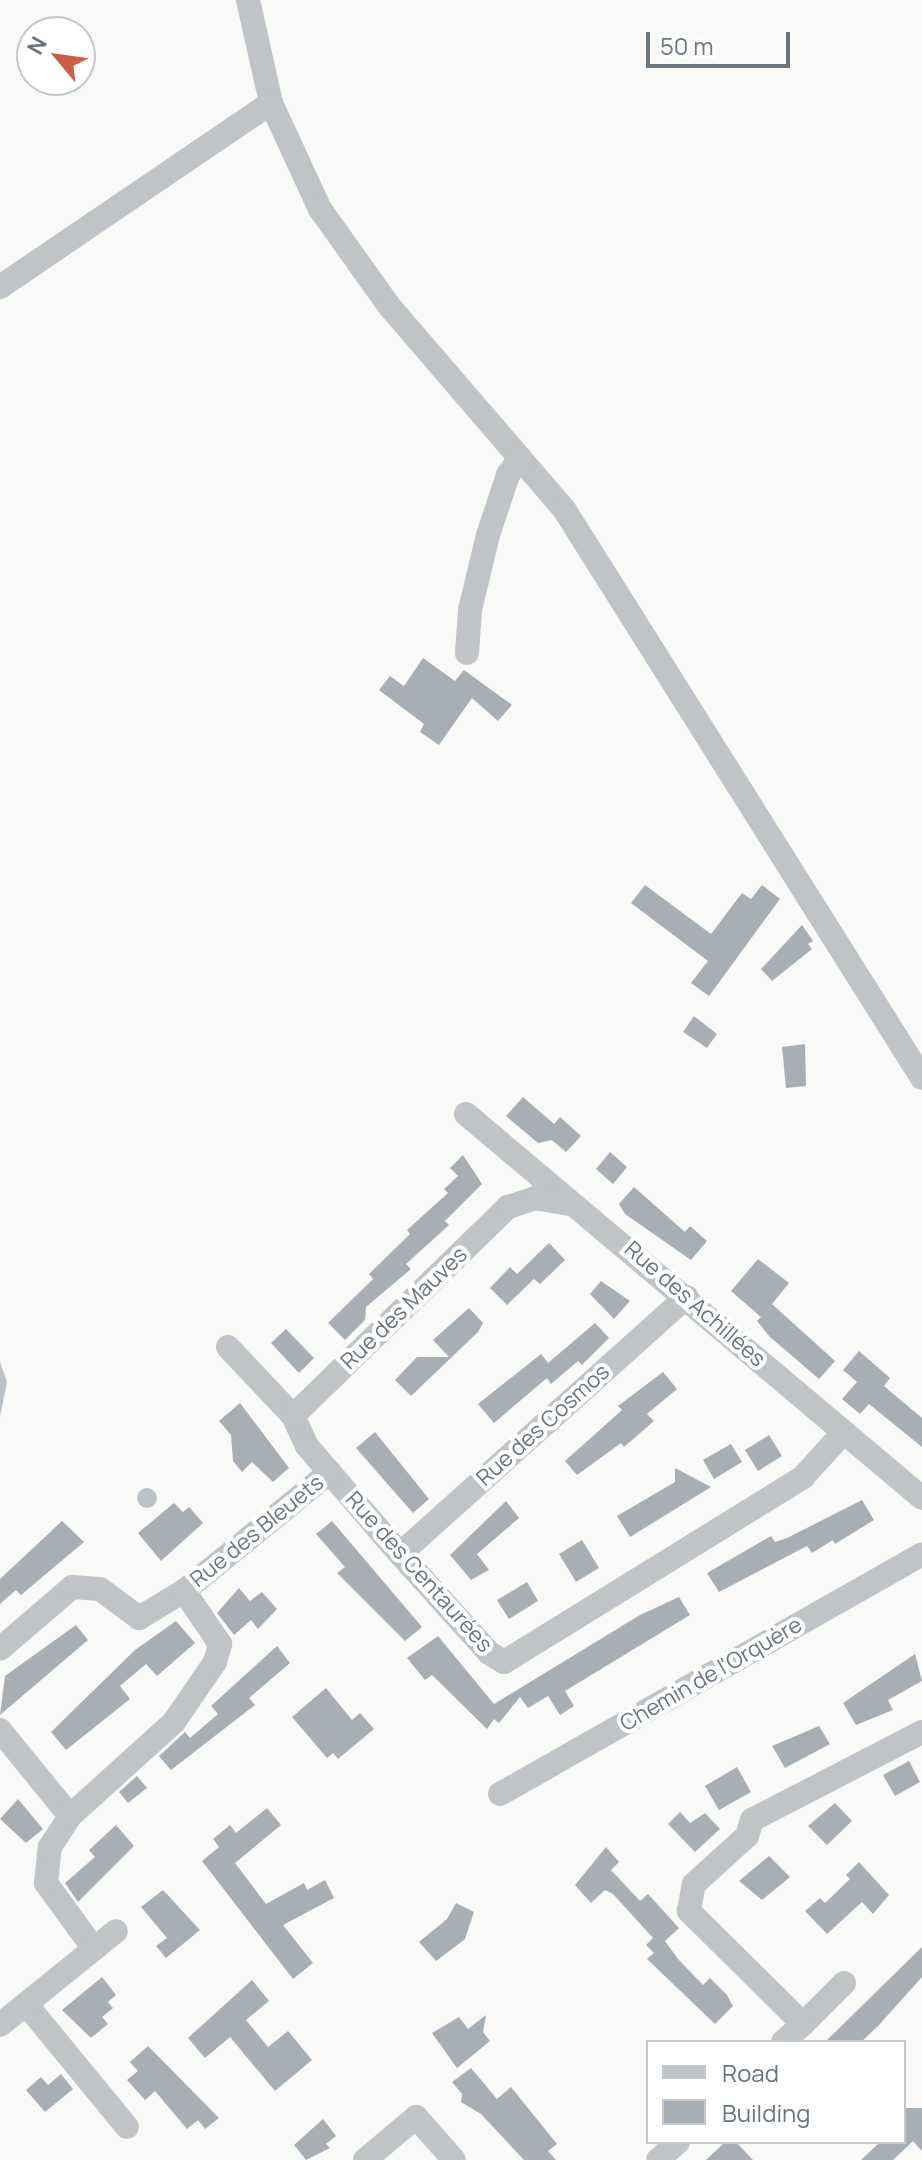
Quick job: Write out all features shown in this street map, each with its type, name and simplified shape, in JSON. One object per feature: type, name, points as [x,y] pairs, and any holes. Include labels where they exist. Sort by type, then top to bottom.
[{"type":"street","points":[[248,0],[271,103],[320,209],[390,307],[564,509],[922,1078]]},
{"type":"street","points":[[0,287],[271,103]]},
{"type":"street","points":[[467,653],[470,610],[488,535],[508,475],[520,458]]},
{"type":"street","name":"Rue des Achillées","points":[[466,1114],[922,1498]]},
{"type":"street","points":[[511,1151],[517,1200],[554,1198],[576,1206]]},
{"type":"street","name":"Rue des Mauves","points":[[293,1416],[517,1200]]},
{"type":"street","name":"Rue des Cosmos","points":[[400,1554],[686,1297]]},
{"type":"street","name":"Rue des Centaurées","points":[[228,1347],[293,1416],[307,1446],[400,1554],[489,1653],[504,1662],[803,1477],[844,1432]]},
{"type":"street","name":"Rue des Bleuets","points":[[0,1649],[72,1587],[100,1589],[139,1618],[184,1591],[330,1472]]},
{"type":"street","name":"Chemin de l'Orquère","points":[[500,1794],[922,1554]]},
{"type":"street","name":"Rue des Bleuets","points":[[94,1949],[46,1883],[50,1847],[70,1816],[174,1722],[215,1662],[220,1644],[184,1591]]},
{"type":"street","points":[[0,1730],[70,1816]]},
{"type":"street","points":[[803,2024],[689,1911],[694,1884],[747,1836],[752,1820],[922,1732]]},
{"type":"street","points":[[0,2025],[116,1931]]},
{"type":"street","points":[[785,2040],[844,1983]]},
{"type":"street","points":[[26,2004],[127,2127]]},
{"type":"street","points":[[365,2160],[416,2117],[454,2160]]},
{"type":"shaded area","points":[[0,1362],[7,1382],[0,1417]]},
{"type":"shaded area","points":[[147,1488],[154,1491],[157,1498],[154,1505],[147,1508],[140,1505],[137,1498],[140,1491]]},
{"type":"building","points":[[423,658],[455,681],[464,670],[512,705],[498,721],[472,698],[439,745],[420,732],[424,724],[379,690],[390,676],[404,686]]},
{"type":"building","points":[[645,885],[711,934],[742,893],[751,899],[762,885],[780,899],[709,996],[691,983],[708,961],[631,903]]},
{"type":"building","points":[[802,925],[813,941],[808,944],[812,949],[772,981],[761,969]]},
{"type":"building","points":[[694,1016],[717,1034],[707,1048],[683,1032]]},
{"type":"building","points":[[805,1044],[806,1086],[786,1088],[782,1047]]},
{"type":"building","points":[[523,1097],[554,1124],[560,1117],[581,1136],[566,1152],[552,1140],[538,1143],[506,1116]]},
{"type":"building","points":[[610,1152],[627,1167],[613,1184],[596,1169]]},
{"type":"building","points":[[463,1155],[482,1184],[445,1221],[449,1225],[406,1264],[411,1269],[366,1307],[365,1320],[345,1340],[328,1323],[373,1279],[369,1274],[410,1234],[407,1230],[448,1193],[444,1189],[458,1176],[450,1168]]},
{"type":"building","points":[[634,1187],[685,1232],[690,1226],[707,1241],[691,1260],[625,1214],[619,1204]]},
{"type":"building","points":[[549,1243],[565,1260],[540,1284],[534,1279],[507,1305],[490,1288],[510,1267],[517,1274]]},
{"type":"building","points":[[758,1259],[789,1283],[772,1304],[835,1361],[819,1379],[770,1337],[757,1321],[761,1317],[731,1291]]},
{"type":"building","points":[[601,1281],[630,1301],[614,1319],[590,1294]]},
{"type":"building","points":[[469,1308],[483,1323],[478,1332],[411,1396],[395,1380],[417,1357],[449,1357],[433,1340]]},
{"type":"building","points":[[595,1323],[609,1338],[582,1365],[578,1361],[551,1384],[547,1378],[494,1423],[478,1404],[541,1354],[548,1363]]},
{"type":"building","points":[[286,1329],[314,1358],[299,1373],[271,1343]]},
{"type":"building","points":[[859,1351],[890,1378],[884,1386],[922,1418],[922,1447],[869,1404],[860,1414],[842,1399],[857,1382],[843,1370]]},
{"type":"building","points":[[663,1372],[677,1389],[647,1414],[654,1421],[624,1447],[621,1443],[577,1475],[565,1461],[622,1410],[618,1406]]},
{"type":"building","points":[[240,1403],[289,1468],[273,1482],[252,1462],[242,1472],[233,1461],[231,1435],[219,1421]]},
{"type":"building","points":[[375,1432],[429,1499],[413,1513],[356,1448]]},
{"type":"building","points":[[769,1435],[782,1456],[758,1471],[745,1450]]},
{"type":"building","points":[[731,1444],[742,1462],[714,1479],[703,1460]]},
{"type":"building","points":[[675,1468],[711,1487],[630,1537],[617,1516],[675,1482]]},
{"type":"building","points":[[862,1500],[874,1520],[835,1544],[833,1540],[812,1553],[807,1546],[719,1592],[707,1573],[771,1536],[775,1542],[787,1538]]},
{"type":"building","points":[[506,1501],[519,1518],[477,1554],[489,1570],[471,1580],[450,1555]]},
{"type":"building","points":[[174,1503],[183,1512],[189,1507],[203,1523],[161,1561],[138,1533]]},
{"type":"building","points":[[62,1521],[84,1542],[21,1595],[16,1590],[0,1604],[0,1579]]},
{"type":"building","points":[[332,1521],[422,1627],[405,1641],[337,1573],[345,1567],[316,1534]]},
{"type":"building","points":[[582,1540],[599,1568],[576,1582],[559,1554]]},
{"type":"building","points":[[527,1582],[538,1601],[509,1619],[497,1600]]},
{"type":"building","points":[[239,1588],[250,1601],[262,1592],[277,1609],[258,1629],[251,1620],[234,1635],[217,1613]]},
{"type":"building","points":[[679,1597],[690,1615],[565,1691],[574,1706],[560,1715],[548,1696],[528,1708],[520,1697],[499,1723],[494,1719],[487,1729],[432,1675],[425,1680],[407,1658],[438,1636],[494,1704],[640,1615]]},
{"type":"building","points":[[176,1621],[195,1643],[157,1676],[146,1664],[120,1686],[130,1699],[66,1750],[51,1732],[135,1650]]},
{"type":"building","points":[[76,1625],[88,1640],[0,1715],[5,1676]]},
{"type":"building","points":[[277,1646],[290,1663],[249,1698],[255,1705],[171,1770],[159,1756],[185,1732],[190,1738],[218,1714],[211,1706]]},
{"type":"building","points":[[915,1654],[922,1681],[888,1700],[893,1710],[856,1725],[843,1703]]},
{"type":"building","points":[[326,1688],[352,1720],[360,1713],[374,1729],[338,1759],[333,1753],[327,1758],[292,1717]]},
{"type":"building","points":[[819,1726],[830,1744],[785,1768],[772,1746]]},
{"type":"building","points":[[909,1761],[920,1782],[895,1796],[883,1775]]},
{"type":"building","points":[[737,1767],[751,1792],[719,1810],[705,1786]]},
{"type":"building","points":[[137,1776],[147,1788],[128,1803],[119,1792]]},
{"type":"building","points":[[18,1799],[43,1829],[26,1843],[0,1819]]},
{"type":"building","points":[[835,1803],[852,1821],[827,1845],[808,1826]]},
{"type":"building","points":[[267,1808],[281,1825],[235,1863],[266,1904],[304,1883],[307,1890],[325,1880],[334,1898],[283,1925],[313,1963],[293,1979],[202,1861],[219,1847],[213,1839],[230,1825],[236,1833]]},
{"type":"building","points":[[680,1812],[690,1823],[705,1813],[720,1829],[695,1852],[668,1824]]},
{"type":"building","points":[[116,1825],[134,1846],[78,1902],[65,1883],[95,1857],[89,1850]]},
{"type":"building","points":[[606,1847],[619,1862],[611,1870],[640,1901],[648,1894],[679,1928],[665,1941],[678,1959],[703,1985],[710,1978],[727,1995],[733,2006],[715,2024],[647,1959],[654,1953],[646,1945],[653,1938],[613,1894],[605,1890],[591,1903],[575,1885]]},
{"type":"building","points":[[769,1856],[790,1877],[762,1900],[739,1881]]},
{"type":"building","points":[[859,1862],[889,1895],[873,1914],[862,1902],[827,1934],[805,1911],[820,1898],[825,1903],[850,1879],[846,1875]]},
{"type":"building","points":[[163,1890],[200,1930],[166,1958],[156,1946],[167,1938],[141,1907]]},
{"type":"building","points":[[456,1903],[474,1912],[465,1939],[436,1961],[419,1942],[447,1919]]},
{"type":"building","points":[[922,1947],[922,1977],[878,2026],[863,2040],[827,2040]]},
{"type":"building","points":[[102,1977],[116,1995],[108,2002],[113,2008],[102,2017],[108,2024],[91,2038],[62,2010]]},
{"type":"building","points":[[252,1980],[269,2001],[246,2020],[268,2047],[288,2031],[312,2060],[275,2091],[230,2037],[205,2058],[188,2038]]},
{"type":"building","points":[[486,2015],[483,2032],[490,2041],[457,2068],[432,2033],[459,2017],[468,2029]]},
{"type":"building","points":[[148,2046],[219,2118],[205,2129],[198,2120],[187,2129],[155,2091],[145,2100],[127,2080],[138,2071],[130,2062]]},
{"type":"building","points":[[471,2068],[497,2099],[511,2087],[557,2144],[548,2151],[556,2160],[524,2160],[481,2114],[461,2102],[462,2094],[452,2082]]},
{"type":"building","points":[[61,2074],[73,2089],[45,2112],[26,2090],[41,2077],[48,2085]]},
{"type":"building","points":[[906,2108],[922,2108],[922,2151],[913,2141],[893,2160],[861,2160],[878,2144],[906,2144]]},
{"type":"building","points":[[323,2119],[336,2136],[326,2144],[330,2148],[306,2160],[294,2145]]},
{"type":"building","points":[[723,2144],[738,2144],[753,2160],[706,2160]]}]
